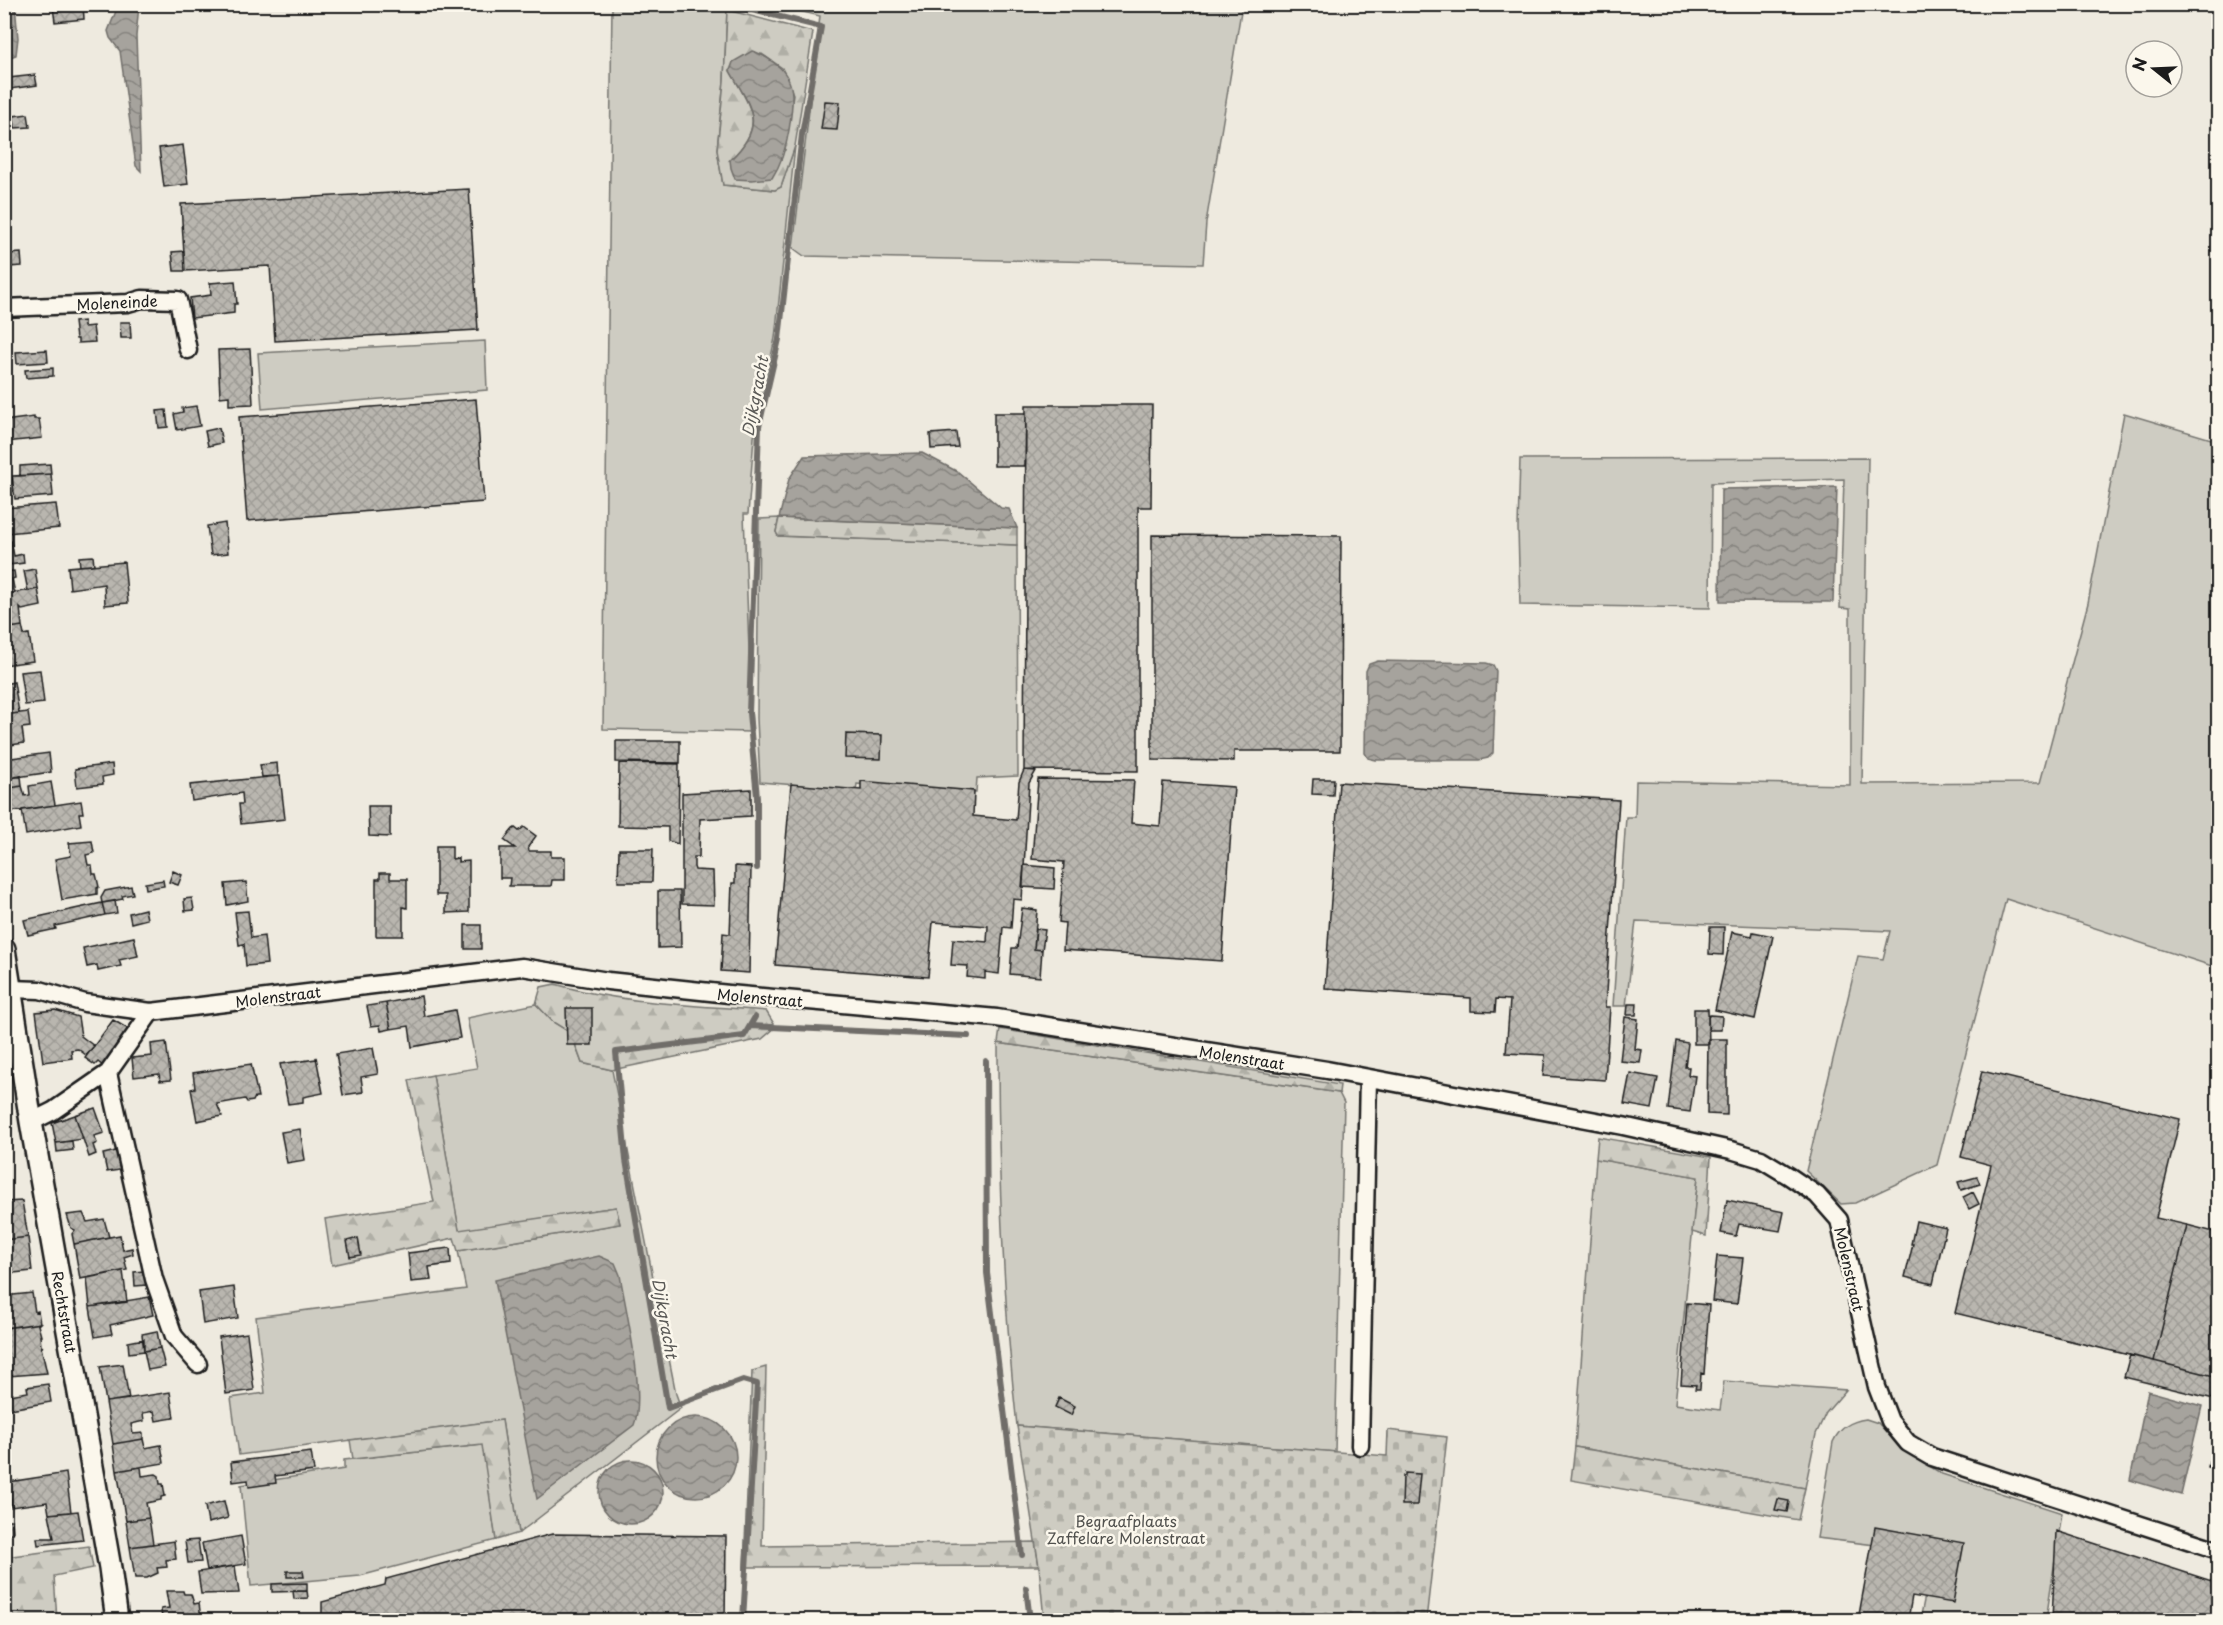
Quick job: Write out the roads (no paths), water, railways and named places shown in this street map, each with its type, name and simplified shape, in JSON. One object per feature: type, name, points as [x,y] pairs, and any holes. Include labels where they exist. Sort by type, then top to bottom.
[{"type":"street","name":"Moleneinde","points":[[4,308],[128,303],[142,299],[178,300],[188,350]]},
{"type":"street","points":[[4,949],[9,998]]},
{"type":"street","name":"Molenstraat","points":[[9,998],[40,990],[85,1003],[152,1012],[522,967],[608,981],[729,994],[997,1018],[1368,1078],[1623,1126],[1731,1150],[1761,1160],[1817,1195],[1839,1220],[1876,1387],[1890,1421],[1908,1443],[1932,1457],[2218,1550]]},
{"type":"street","name":"Rechtstraat","points":[[9,998],[110,1568],[117,1620]]},
{"type":"street","points":[[31,1122],[53,1111],[108,1073],[152,1012]]},
{"type":"street","points":[[108,1073],[154,1279],[174,1336],[198,1364]]},
{"type":"street","points":[[1360,1446],[1368,1078]]},
{"type":"water","points":[[4,5],[15,5],[18,38],[16,55],[5,59]]},
{"type":"water","points":[[116,5],[139,5],[136,36],[141,171],[136,166],[120,51],[110,38],[108,31]]},
{"type":"water","points":[[752,51],[773,62],[787,76],[792,92],[790,120],[783,155],[772,178],[735,179],[730,160],[749,137],[752,117],[744,96],[730,71],[733,62]]},
{"type":"water","points":[[922,453],[958,472],[1001,508],[1009,509],[1017,528],[779,518],[789,479],[804,456]]},
{"type":"water","points":[[1837,487],[1833,602],[1720,601],[1721,489]]},
{"type":"water","points":[[1378,661],[1493,665],[1496,671],[1493,753],[1488,758],[1479,760],[1376,760],[1368,758],[1365,753],[1366,671],[1369,664]]},
{"type":"water","points":[[599,1256],[615,1263],[620,1275],[638,1394],[634,1425],[537,1499],[495,1280]]},
{"type":"water","points":[[2148,1391],[2202,1406],[2181,1495],[2130,1480]]},
{"type":"water","points":[[696,1417],[711,1420],[724,1429],[733,1442],[736,1457],[733,1472],[724,1485],[711,1494],[696,1497],[681,1494],[668,1485],[659,1472],[656,1457],[659,1442],[668,1429],[681,1420]]},
{"type":"water","points":[[631,1460],[649,1466],[657,1474],[663,1492],[657,1510],[649,1518],[631,1524],[613,1518],[605,1510],[599,1492],[605,1474],[613,1466]]},
{"type":"waterway","name":"Dijkgracht","points":[[728,4],[821,27],[802,134],[779,339],[759,426],[749,713],[757,797],[757,868]]},
{"type":"waterway","name":"Dijkgracht","points":[[743,1620],[757,1384],[743,1380],[668,1408],[626,1160],[616,1052],[744,1036],[755,1017]]},
{"type":"waterway","points":[[750,1026],[968,1036]]},
{"type":"waterway","points":[[986,1061],[987,1273],[1022,1555]]},
{"type":"waterway","points":[[1026,1588],[1030,1620]]},
{"type":"park label","name":"Begraafplaats Zaffelare Molenstraat","points":[[1126,1528]]}]
